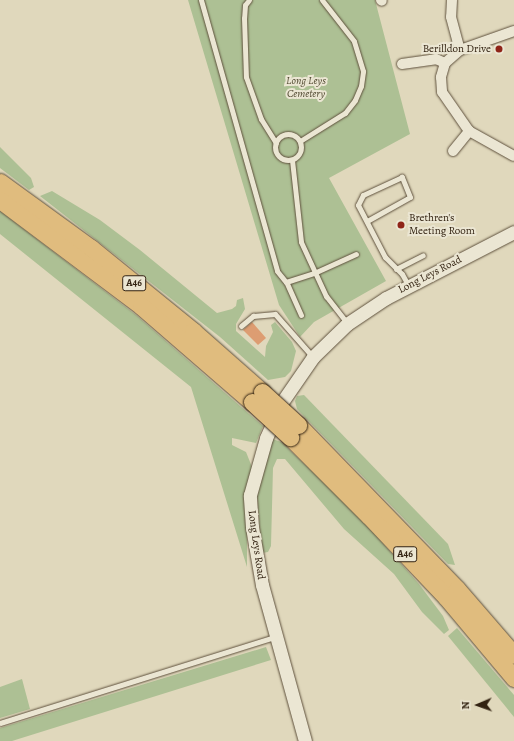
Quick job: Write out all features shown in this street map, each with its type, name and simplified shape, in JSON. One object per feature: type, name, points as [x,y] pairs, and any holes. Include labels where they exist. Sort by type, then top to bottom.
[{"type":"highway","name":"A46","points":[[0,182],[103,258],[193,331],[257,397],[457,589],[514,655]]},
{"type":"highway","name":"A46","points":[[0,200],[141,306],[257,397]]},
{"type":"highway","name":"A46","points":[[294,431],[514,678]]},
{"type":"street","points":[[452,0],[451,17],[460,50]]},
{"type":"street","points":[[514,31],[460,50],[445,63],[441,77],[442,92],[469,131],[514,156]]},
{"type":"street","points":[[402,64],[436,59],[445,63]]},
{"type":"street","points":[[453,151],[469,131]]},
{"type":"street","name":"Long Leys Road","points":[[305,741],[276,637],[257,560],[250,495],[261,454],[282,402],[313,357],[347,324],[409,286],[514,232]]},
{"type":"lane","points":[[201,0],[277,271],[286,282],[301,315]]},
{"type":"lane","points":[[249,0],[245,5],[244,18],[246,77],[261,119],[276,143]]},
{"type":"lane","points":[[300,141],[345,113],[355,100],[361,86],[363,71],[354,41],[322,0]]},
{"type":"lane","points":[[292,160],[279,157],[275,150],[276,143],[279,137],[288,134],[300,141]]},
{"type":"lane","points":[[292,160],[301,151],[300,141]]},
{"type":"lane","points":[[292,160],[298,228],[301,242],[314,273],[326,296],[347,324]]},
{"type":"lane","points":[[367,221],[410,197],[404,178],[400,178],[360,197],[358,206],[385,257],[409,286]]},
{"type":"lane","points":[[286,282],[314,273],[356,254]]},
{"type":"lane","points":[[396,269],[423,255]]},
{"type":"lane","points":[[241,326],[253,316],[275,314],[313,357]]},
{"type":"lane","points":[[0,723],[276,637]]},
{"type":"green space","name":"Long Leys Cemetery","points":[[188,0],[375,0],[410,134],[329,178],[386,281],[314,322],[300,337],[279,305]]},
{"type":"green space","points":[[0,147],[31,178],[34,187],[29,190],[0,168]]},
{"type":"green space","points":[[52,191],[100,220],[140,250],[217,313],[232,309],[236,306],[237,300],[243,298],[245,309],[236,324],[236,331],[265,357],[266,346],[273,332],[271,325],[275,322],[292,342],[296,351],[291,371],[285,377],[268,380],[220,337],[40,196]]},
{"type":"green space","points":[[0,211],[136,315],[263,426],[256,443],[232,438],[232,445],[246,452],[252,467],[247,501],[247,567],[191,387],[0,234]]},
{"type":"green space","points":[[304,395],[448,544],[455,565],[448,564],[297,409],[295,401],[297,396]]},
{"type":"green space","points":[[270,438],[281,442],[354,511],[419,584],[443,616],[449,630],[444,634],[422,612],[394,574],[344,529],[285,459],[277,459],[273,468],[271,546],[268,552],[262,553],[257,495]]},
{"type":"green space","points":[[457,628],[514,695],[514,717],[448,636]]},
{"type":"green space","points":[[266,647],[271,660],[12,741],[0,741],[0,728]]},
{"type":"green space","points":[[22,679],[30,709],[0,718],[0,687]]},
{"type":"building","points":[[252,322],[266,338],[258,345],[243,330]]},
{"type":"place","name":"Berilldon Drive","points":[[499,49]]},
{"type":"place","name":"Brethren's Meeting Room","points":[[401,225]]}]
